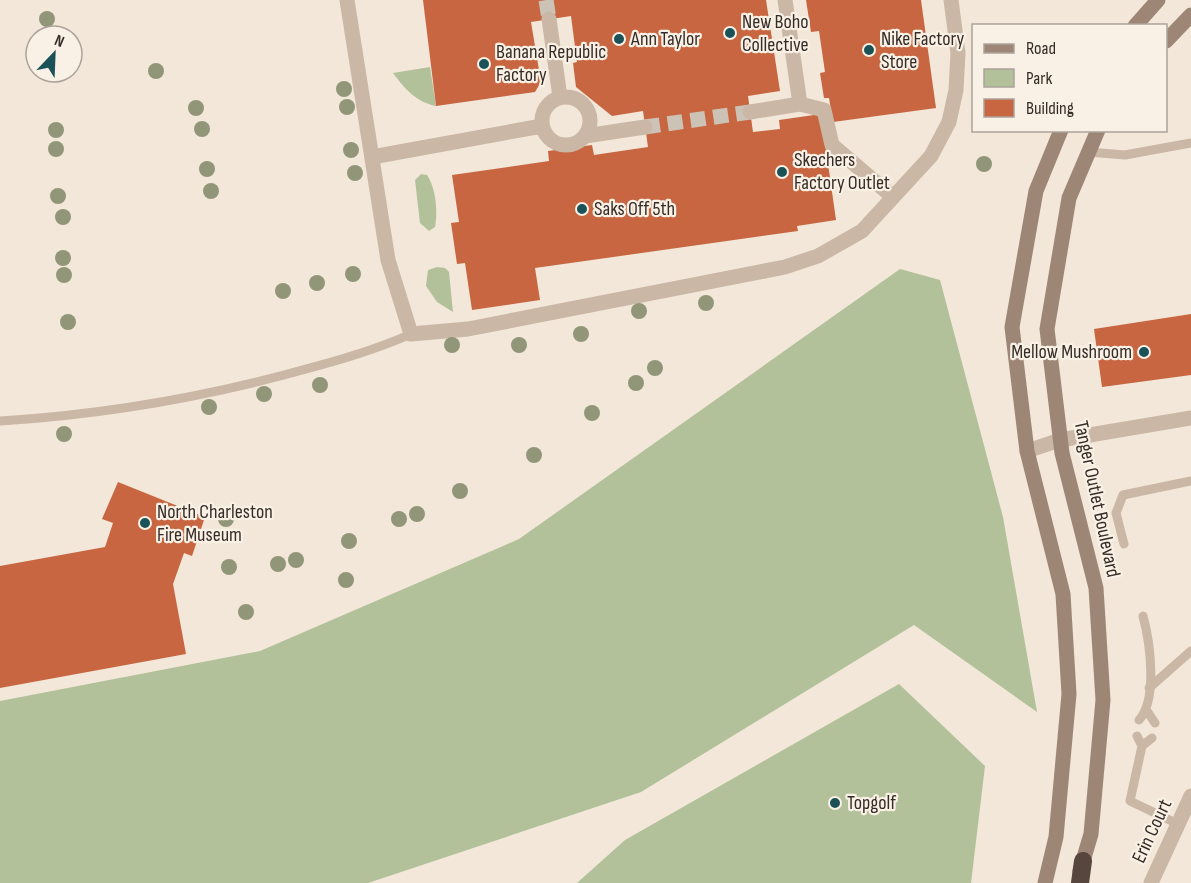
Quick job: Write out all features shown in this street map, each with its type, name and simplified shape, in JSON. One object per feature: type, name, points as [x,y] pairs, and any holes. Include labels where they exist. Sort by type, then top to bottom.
[{"type":"highway","points":[[1078,883],[1083,861]]},
{"type":"street","points":[[347,0],[388,260],[411,334],[468,329],[785,267],[818,256],[862,231],[932,156],[949,122],[957,90],[958,53],[951,0]]},
{"type":"street","points":[[785,0],[800,104]]},
{"type":"street","points":[[1137,24],[1158,0]]},
{"type":"street","points":[[1167,40],[1191,15]]},
{"type":"street","points":[[549,19],[560,98]]},
{"type":"street","points":[[585,136],[590,123],[586,109],[575,99],[560,98],[545,108],[542,126],[545,134],[556,144],[572,145],[585,136],[645,127]]},
{"type":"street","points":[[750,112],[800,104],[824,110],[832,145],[893,197]]},
{"type":"street","points":[[372,158],[542,126]]},
{"type":"street","points":[[1045,883],[1056,837],[1069,694],[1063,594],[1027,451],[1012,327],[1036,191],[1060,132]]},
{"type":"street","name":"Tanger Outlet Boulevard","points":[[1083,861],[1091,834],[1103,700],[1096,588],[1060,440],[1047,329],[1069,198],[1097,132]]},
{"type":"street","points":[[1027,451],[1060,440],[1191,418]]},
{"type":"street","name":"Erin Court","points":[[1150,883],[1191,796]]},
{"type":"lane","points":[[1088,152],[1125,155],[1191,143]]},
{"type":"lane","points":[[0,421],[50,418],[199,397],[371,352],[411,334]]},
{"type":"lane","points":[[1124,544],[1116,513],[1123,495],[1191,481]]},
{"type":"lane","points":[[1139,720],[1147,711],[1151,647],[1143,616]]},
{"type":"lane","points":[[1149,688],[1191,651]]},
{"type":"lane","points":[[1147,711],[1155,723]]},
{"type":"lane","points":[[1137,736],[1142,746],[1130,801],[1178,824]]},
{"type":"lane","points":[[1142,746],[1152,738]]},
{"type":"green space","points":[[430,67],[436,106],[412,94],[393,73]]},
{"type":"green space","points":[[421,174],[427,175],[430,180],[436,200],[435,227],[429,231],[420,223],[415,180]]},
{"type":"green space","points":[[437,267],[445,268],[449,272],[453,312],[437,302],[426,286],[428,270]]},
{"type":"green space","points":[[900,269],[940,280],[1003,517],[1037,712],[914,625],[641,792],[368,883],[0,883],[0,701],[260,651],[519,539]]},
{"type":"green space","name":"Topgolf","points":[[899,684],[985,766],[971,883],[577,883],[625,840]]},
{"type":"building","points":[[423,0],[766,0],[780,91],[748,96],[753,132],[780,129],[779,120],[821,114],[836,220],[797,226],[798,231],[535,268],[540,300],[472,310],[465,263],[457,264],[451,223],[459,222],[452,175],[549,161],[548,151],[592,145],[594,155],[648,147],[643,111],[612,116],[576,87],[573,63],[577,62],[571,16],[531,22],[541,82],[535,92],[436,106]]},
{"type":"building","points":[[806,0],[921,0],[936,108],[833,122],[829,98],[824,98],[820,73],[825,72],[819,31],[811,32]]},
{"type":"building","name":"Mellow Mushroom","points":[[1191,314],[1191,375],[1102,387],[1094,329]]},
{"type":"building","points":[[118,482],[205,517],[192,556],[184,553],[173,584],[186,654],[0,688],[0,566],[105,547],[113,523],[102,519]]},
{"type":"tunnel","points":[[546,0],[549,19]]},
{"type":"tunnel","points":[[645,127],[750,112]]},
{"type":"place","name":"New Boho Collective","points":[[730,33]]},
{"type":"place","name":"Ann Taylor","points":[[619,39]]},
{"type":"place","name":"Nike Factory Store","points":[[869,50]]},
{"type":"place","name":"Banana Republic Factory","points":[[484,64]]},
{"type":"place","name":"Skechers Factory Outlet","points":[[782,172]]},
{"type":"place","name":"Saks Off 5th","points":[[582,209]]},
{"type":"place","name":"Mellow Mushroom","points":[[1144,352]]},
{"type":"place","name":"North Charleston Fire Museum","points":[[145,523]]},
{"type":"place","name":"Topgolf","points":[[835,803]]}]
